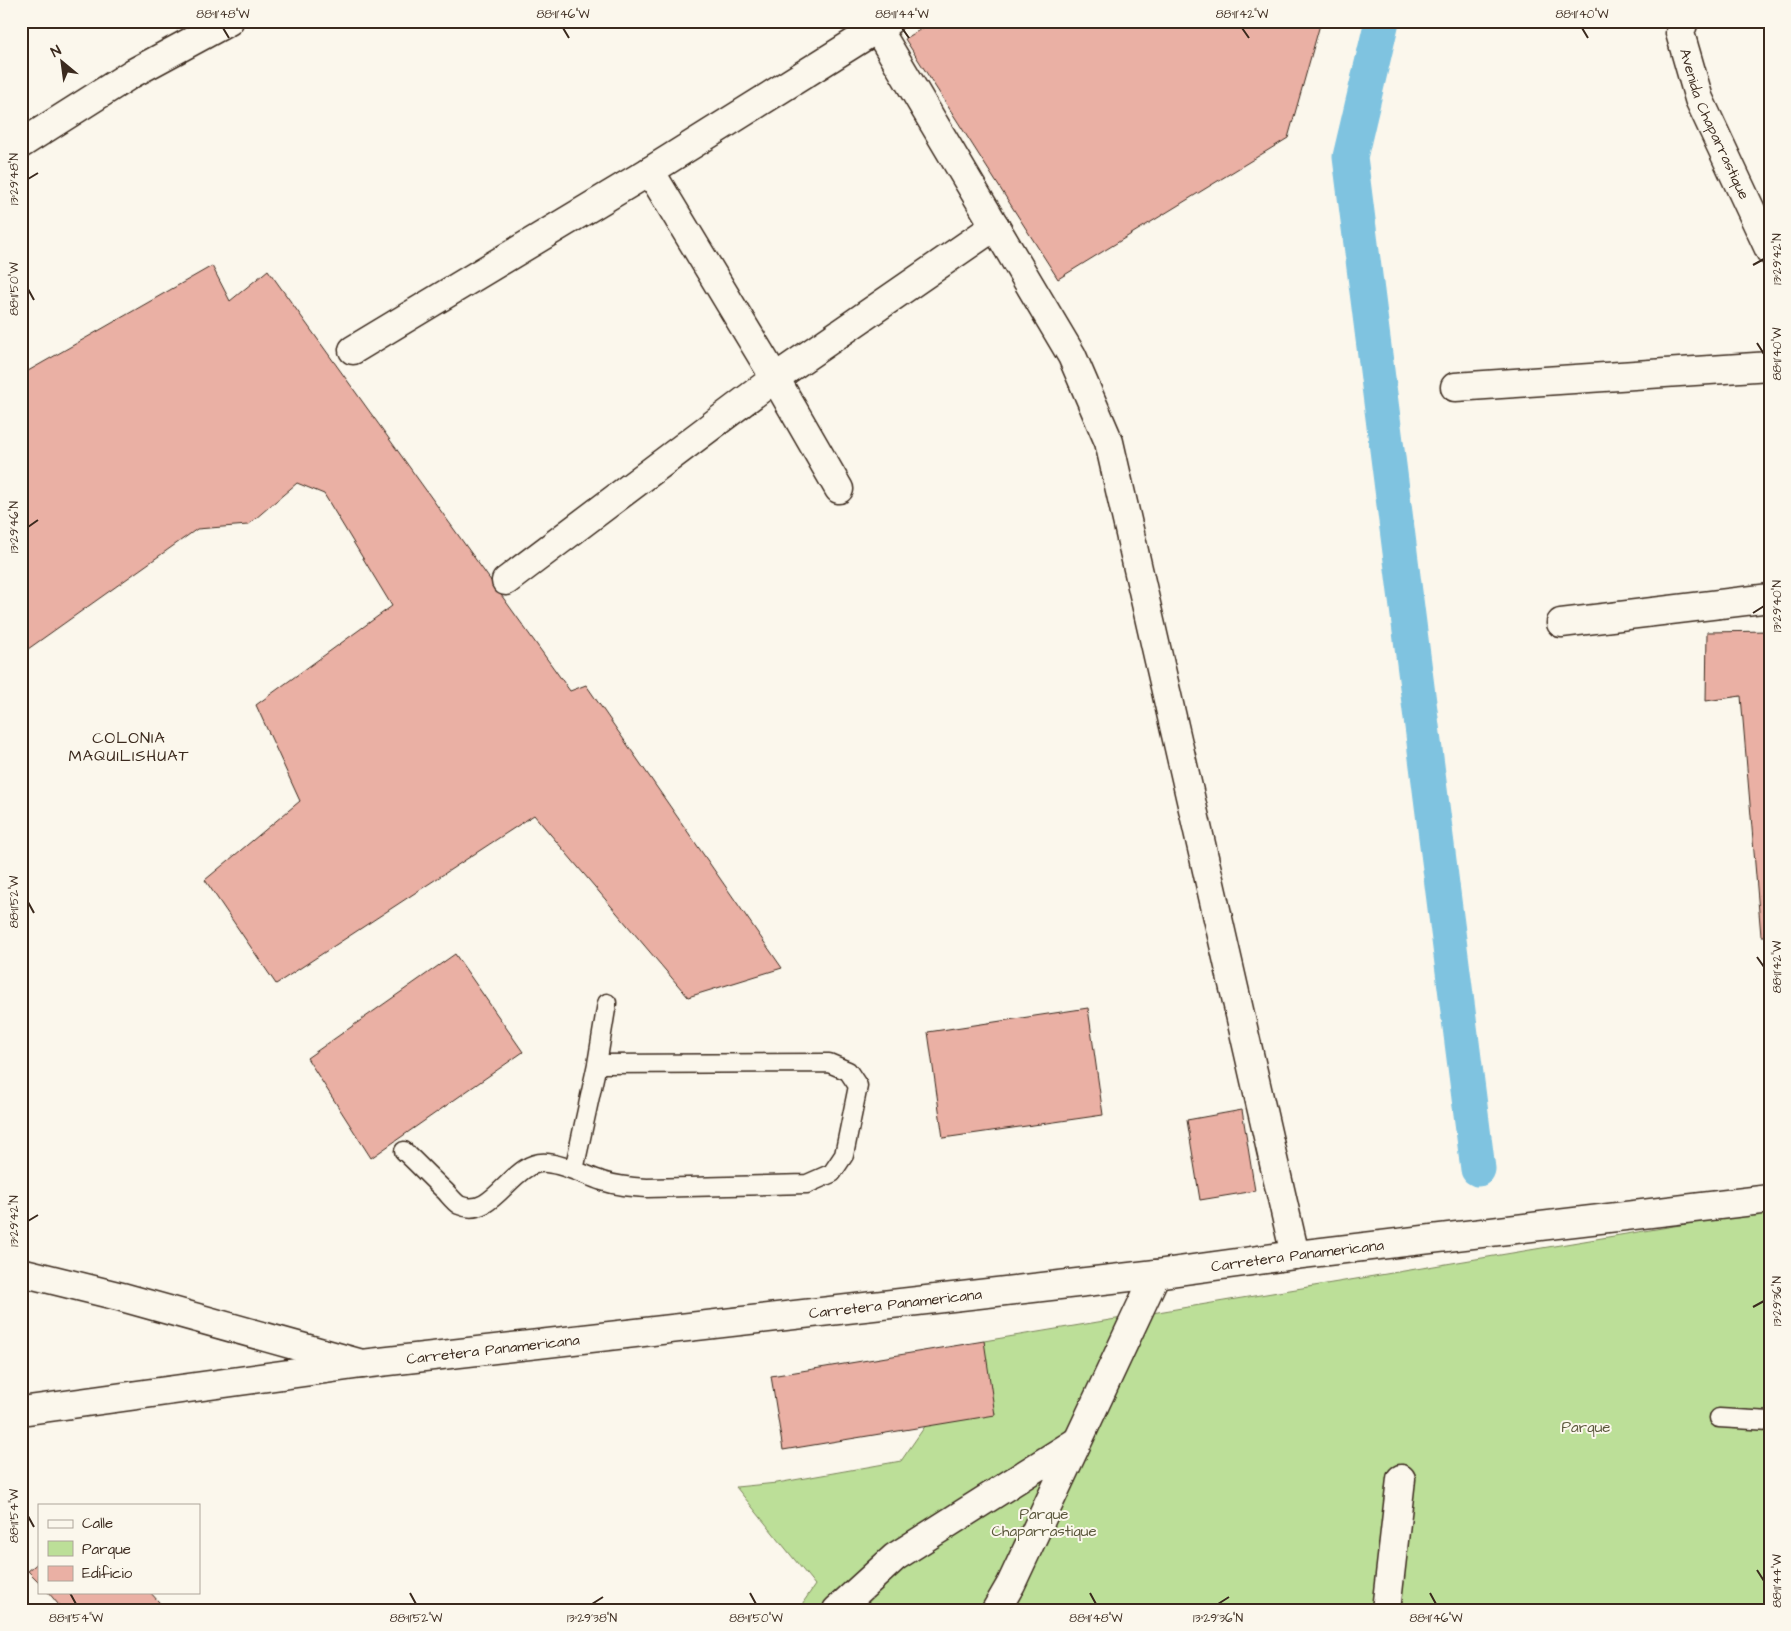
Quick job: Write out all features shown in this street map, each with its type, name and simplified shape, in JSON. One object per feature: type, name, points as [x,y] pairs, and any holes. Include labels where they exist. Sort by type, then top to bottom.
[{"type":"main road","points":[[21,144],[133,73],[229,21]]},
{"type":"main road","points":[[353,350],[650,171],[880,24],[995,226],[1072,356],[1109,442],[1295,1255]]},
{"type":"main road","name":"Avenida Chaparrastique","points":[[1676,25],[1699,99],[1770,251]]},
{"type":"main road","points":[[650,171],[775,378],[839,489]]},
{"type":"main road","points":[[506,581],[775,378],[995,226]]},
{"type":"main road","points":[[1455,387],[1770,366]]},
{"type":"main road","points":[[1561,622],[1770,598]]},
{"type":"main road","name":"Carretera Panamericana","points":[[21,1411],[362,1364],[1156,1274],[1295,1255],[1770,1199]]},
{"type":"main road","points":[[21,1272],[122,1297],[362,1364]]},
{"type":"main road","points":[[996,1610],[1011,1584],[1156,1274]]},
{"type":"main road","points":[[837,1610],[895,1557],[1076,1442]]},
{"type":"main road","points":[[1386,1610],[1401,1479]]},
{"type":"lane","points":[[574,1170],[607,1003]]},
{"type":"lane","points":[[404,1151],[459,1204],[473,1207],[490,1201],[521,1170],[532,1164],[547,1162],[624,1187],[808,1184],[832,1172],[844,1155],[858,1086],[848,1071],[830,1063],[596,1064]]},
{"type":"lane","points":[[1719,1418],[1770,1421]]},
{"type":"green space","name":"Parque","points":[[1770,1210],[1770,1610],[798,1610],[815,1585],[736,1487],[777,1483],[901,1461],[984,1341]]},
{"type":"building","points":[[934,21],[1321,21],[1288,138],[1058,279],[905,39]]},
{"type":"building","points":[[212,266],[230,301],[268,270],[570,691],[586,685],[782,968],[688,997],[534,815],[276,984],[205,880],[300,801],[256,705],[392,606],[324,494],[297,483],[248,525],[197,529],[21,654],[21,375]]},
{"type":"building","points":[[1770,631],[1770,936],[1761,936],[1741,696],[1706,701],[1707,632]]},
{"type":"building","points":[[455,954],[523,1052],[371,1158],[307,1058]]},
{"type":"building","points":[[1088,1008],[1103,1115],[943,1138],[928,1032]]},
{"type":"building","points":[[1242,1110],[1255,1191],[1200,1200],[1187,1120]]},
{"type":"building","points":[[984,1341],[995,1415],[783,1450],[771,1376]]},
{"type":"building","points":[[38,1563],[38,1581],[28,1571]]},
{"type":"building","points":[[50,1594],[152,1594],[166,1610],[63,1610]]},
{"type":"waterway","points":[[1382,21],[1350,157],[1478,1169]]},
{"type":"district","name":"COLONIA MAQUILISHUAT","points":[[129,746]]},
{"type":"park label","name":"Parque Chaparrastique","points":[[1044,1522]]}]
